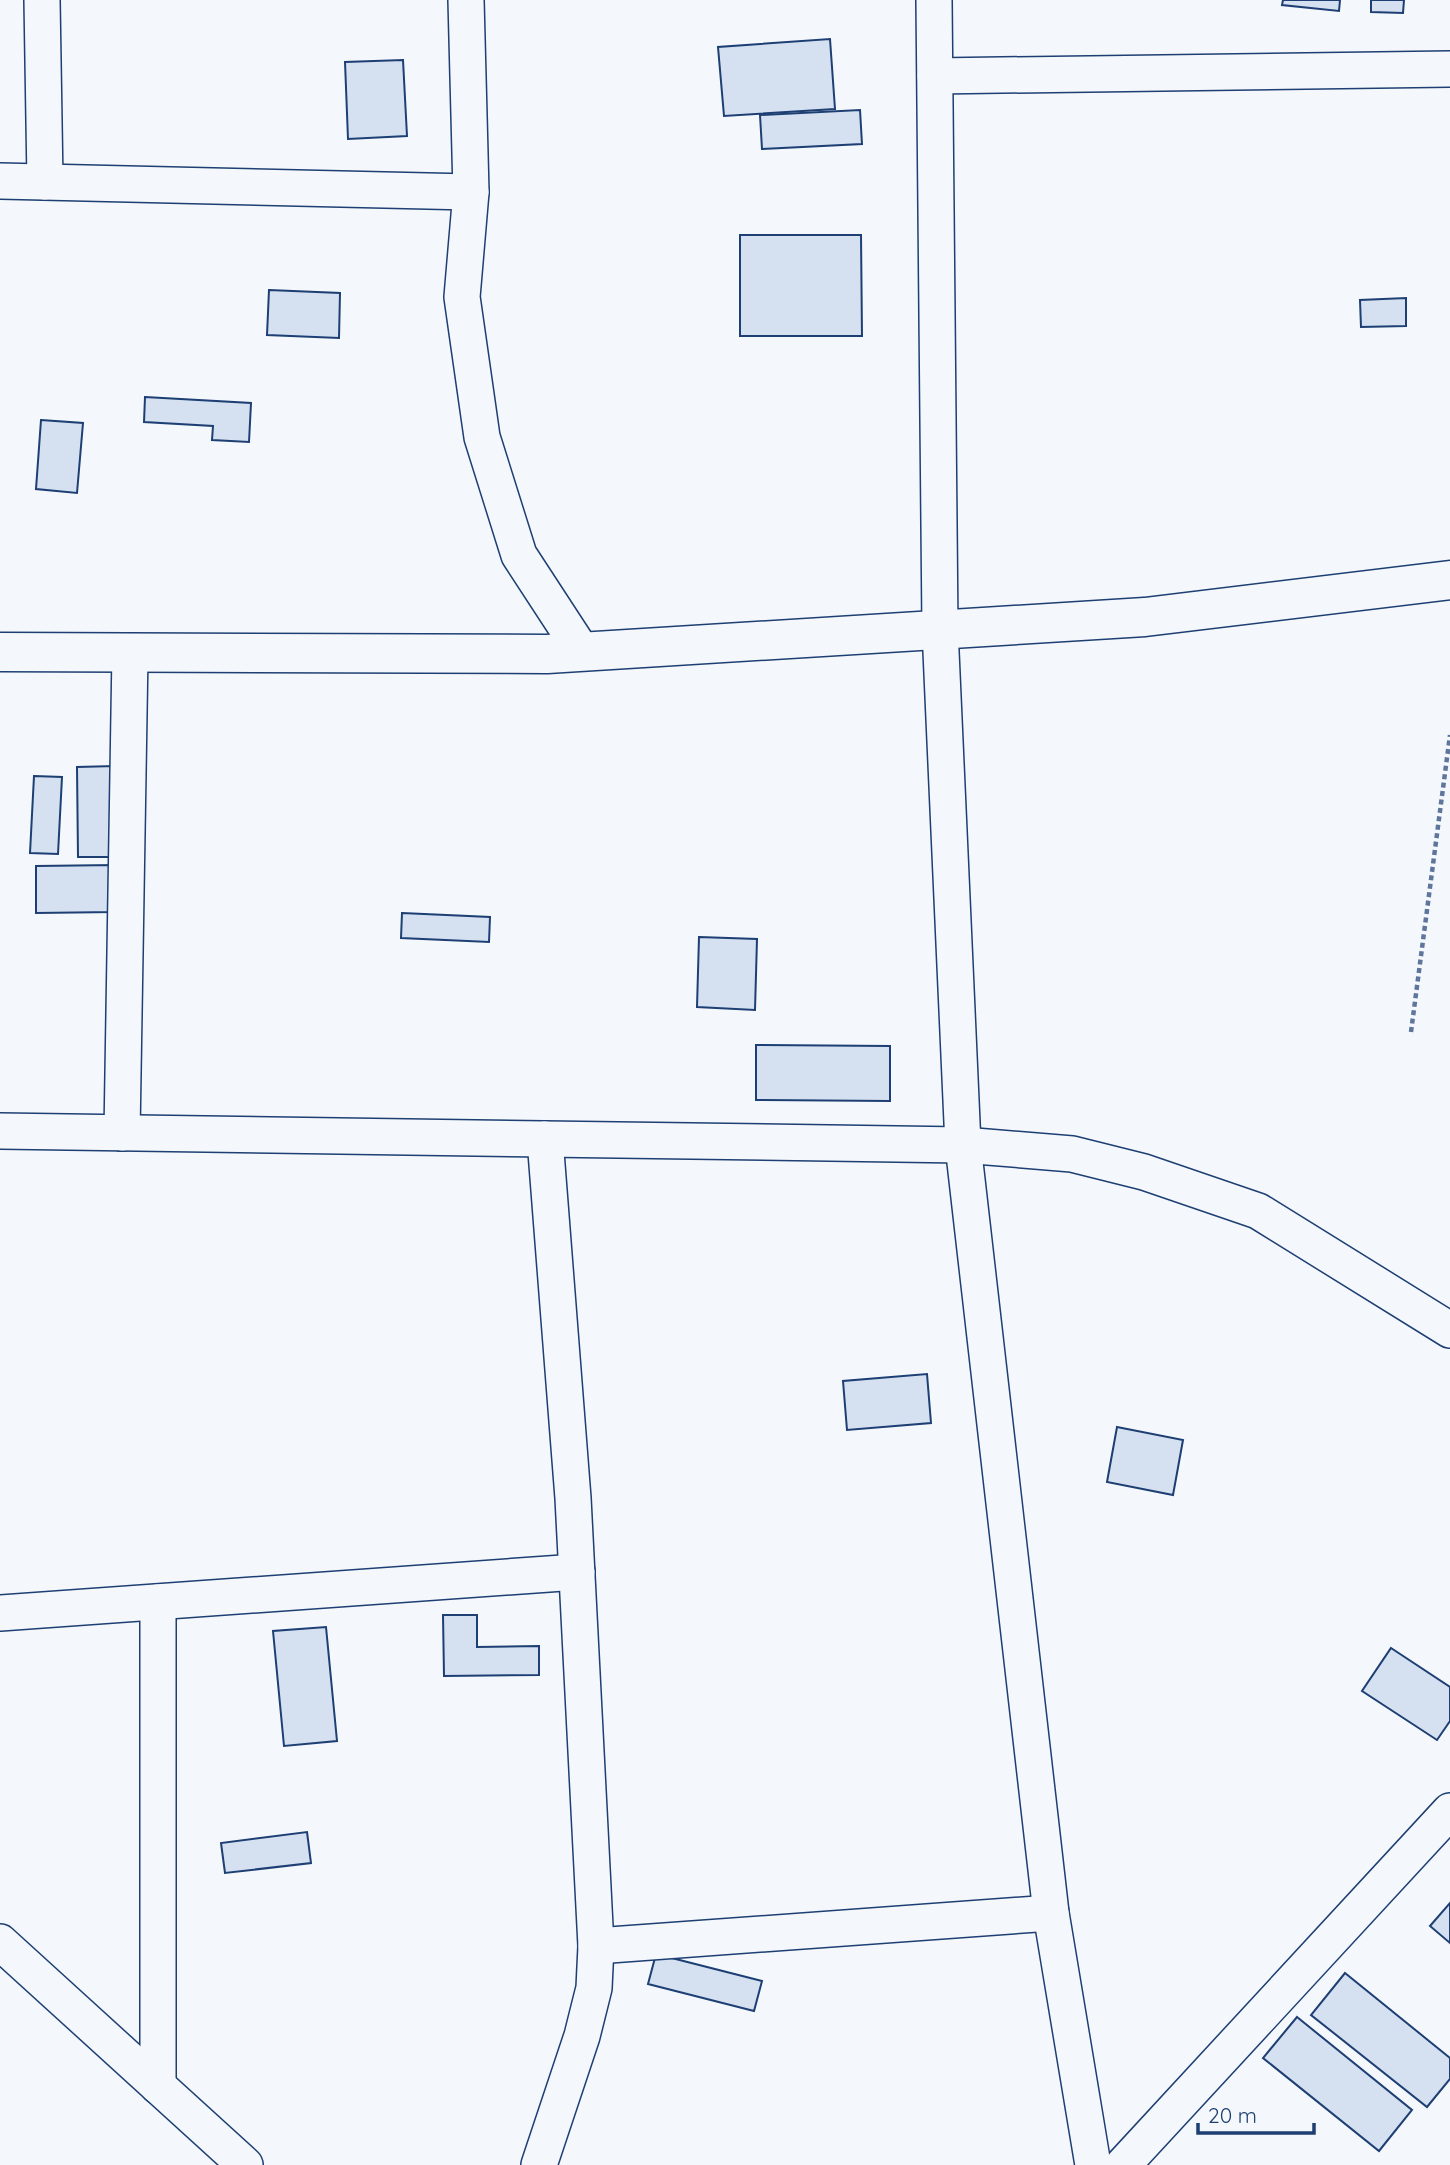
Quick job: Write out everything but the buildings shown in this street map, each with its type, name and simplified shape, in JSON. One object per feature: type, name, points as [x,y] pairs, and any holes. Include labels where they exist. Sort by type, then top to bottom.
[{"type":"street","points":[[42,0],[45,181]]},
{"type":"street","points":[[466,0],[471,192],[462,296],[482,437],[519,555],[581,650]]},
{"type":"street","points":[[934,0],[940,629],[963,1145],[1051,1913],[1093,2165]]},
{"type":"street","points":[[935,76],[1450,69]]},
{"type":"street","points":[[0,181],[471,192]]},
{"type":"street","points":[[0,652],[547,653],[1145,617],[1450,580]]},
{"type":"street","points":[[122,1133],[130,653]]},
{"type":"street","points":[[0,1131],[963,1145],[1072,1154],[1144,1172],[1258,1211],[1450,1330]]},
{"type":"street","points":[[539,2165],[582,2036],[594,1988],[596,1946],[577,1572],[545,1139]]},
{"type":"street","points":[[0,1613],[577,1572]]},
{"type":"street","points":[[158,1602],[158,2086]]},
{"type":"street","points":[[1122,2165],[1450,1811]]},
{"type":"street","points":[[596,1946],[1051,1913]]},
{"type":"street","points":[[0,1941],[246,2165]]},
{"type":"path","points":[[1412,1032],[1450,735]]}]
